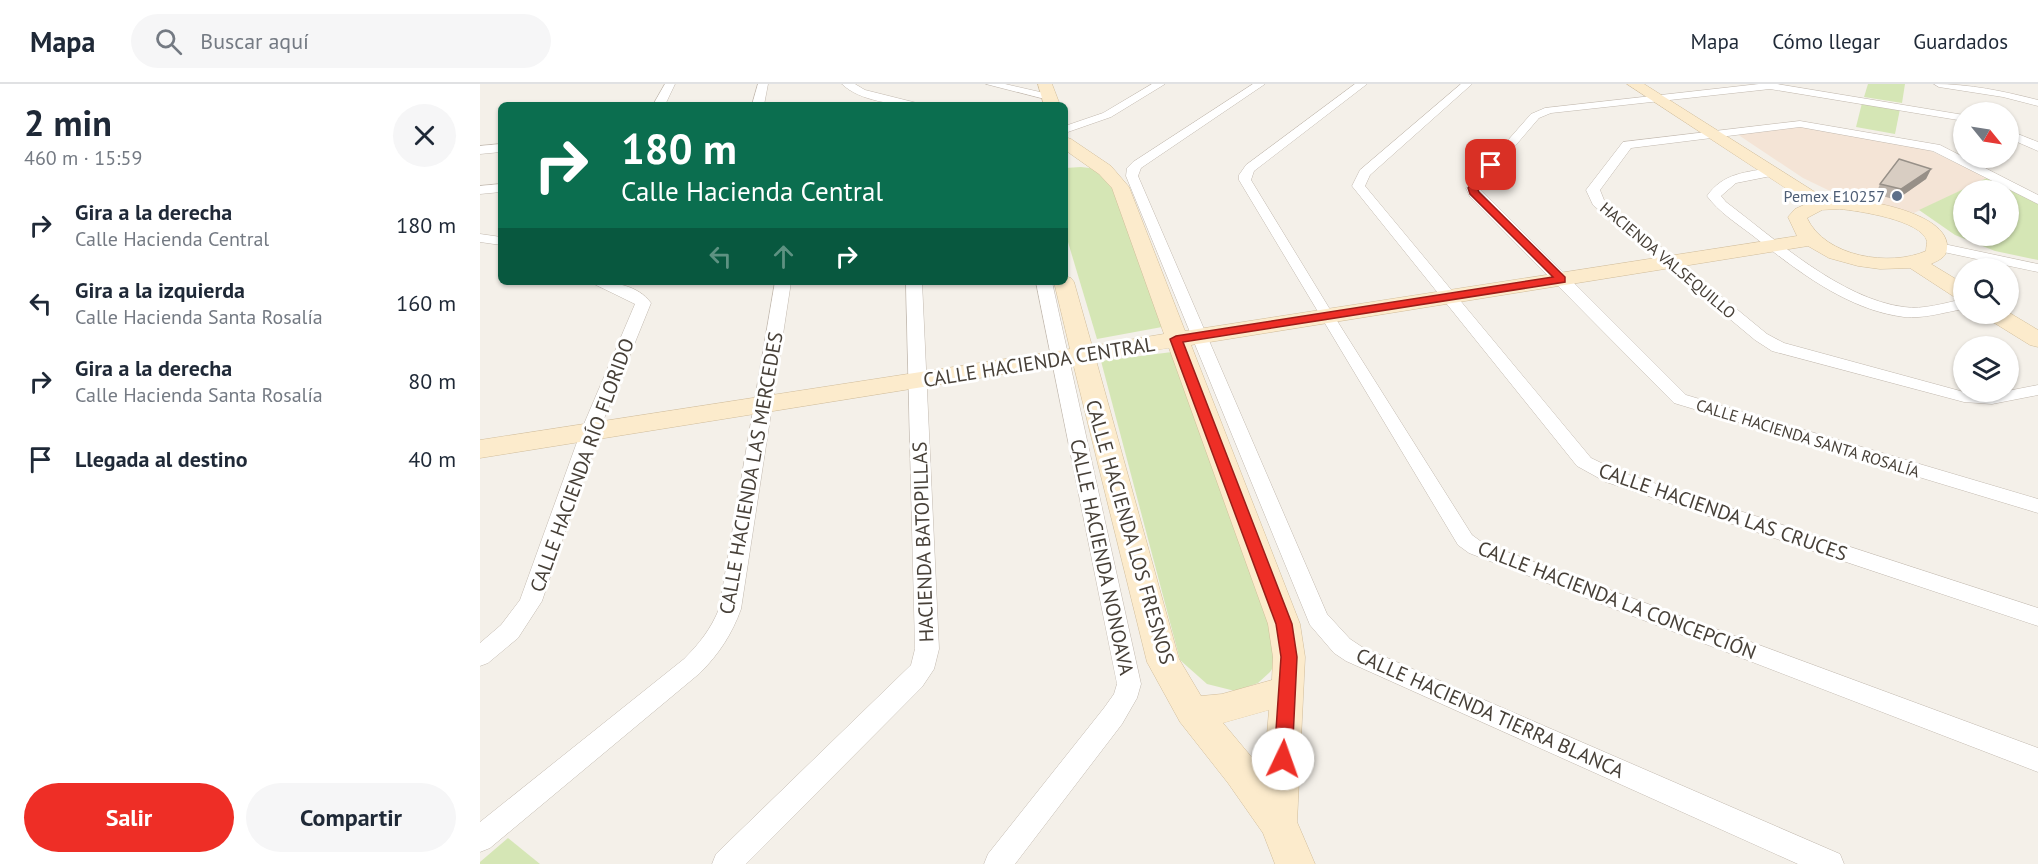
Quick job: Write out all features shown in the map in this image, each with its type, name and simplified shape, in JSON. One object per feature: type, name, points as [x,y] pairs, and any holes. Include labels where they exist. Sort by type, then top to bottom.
[{"type":"street","points":[[661,102],[670,84]]},
{"type":"street","points":[[759,102],[763,84]]},
{"type":"street","points":[[847,84],[861,92],[901,102]]},
{"type":"street","points":[[991,84],[1049,95]]},
{"type":"street","points":[[1068,129],[1107,115],[1160,84]]},
{"type":"street","name":"CALLE HACIENDA TIERRA BLANCA","points":[[1260,84],[1137,165],[1132,170],[1132,176],[1187,338],[1318,619],[1342,646],[1354,654],[1830,864]]},
{"type":"street","name":"CALLE HACIENDA LA CONCEPCIÓN","points":[[1362,84],[1250,168],[1245,175],[1326,316],[1465,540],[1476,548],[2038,760]]},
{"type":"street","name":"CALLE HACIENDA LAS CRUCES","points":[[1467,84],[1364,174],[1358,186],[1584,462],[1599,472],[2038,617]]},
{"type":"street","points":[[1634,84],[1822,204]]},
{"type":"street","points":[[1939,84],[2003,94],[2038,103]]},
{"type":"street","name":"CALLE HACIENDA SANTA ROSALÍA","points":[[1953,116],[1770,86],[1542,113],[1528,124],[1472,188],[1475,194],[1680,399],[2038,506]]},
{"type":"street","name":"HACIENDA VALSEQUILLO","points":[[2038,200],[1930,147],[1796,123],[1627,145],[1593,190],[1598,202],[1761,337],[1778,347],[1964,397],[1992,399],[2038,390]]},
{"type":"street","points":[[2019,138],[2038,147]]},
{"type":"street","points":[[480,150],[498,148]]},
{"type":"street","name":"CALLE HACIENDA LOS FRESNOS","points":[[1068,154],[1100,167],[1120,187],[1187,338],[1284,624],[1289,657],[1278,822]]},
{"type":"street","points":[[1772,172],[1728,181],[1719,187],[1714,196],[1721,205],[1776,246],[1853,297],[1906,312],[1953,306]]},
{"type":"street","points":[[480,190],[498,188]]},
{"type":"street","points":[[1822,204],[1861,205],[1900,215],[1928,230],[1936,239],[1939,247],[1936,254],[1916,263],[1873,263],[1839,254],[1811,240],[1799,228],[1797,217],[1806,209],[1822,204]]},
{"type":"street","points":[[480,238],[498,241]]},
{"type":"street","name":"CALLE HACIENDA CENTRAL","points":[[480,449],[1811,240]]},
{"type":"street","points":[[1939,247],[2038,268]]},
{"type":"street","points":[[1916,263],[1953,286]]},
{"type":"street","name":"CALLE HACIENDA RÍO FLORIDO","points":[[480,657],[502,640],[520,621],[531,601],[590,431],[643,303],[637,297],[608,285]]},
{"type":"street","name":"CALLE HACIENDA LAS MERCEDES","points":[[480,839],[711,648],[723,629],[730,609],[782,285]]},
{"type":"street","name":"HACIENDA BATOPILLAS","points":[[726,864],[913,680],[926,661],[914,285]]},
{"type":"street","name":"CALLE HACIENDA NONOAVA","points":[[998,864],[1113,716],[1125,698],[1129,684],[1070,356],[1045,285]]},
{"type":"street","name":"CALLE HACIENDA LOS FRESNOS","points":[[1064,285],[1070,356],[1163,662],[1192,712],[1241,771],[1278,822],[1295,864]]},
{"type":"street","points":[[2012,324],[2038,340]]},
{"type":"street","points":[[1192,712],[1222,710],[1288,690]]},
{"type":"shaded area","points":[[1799,126],[1927,149],[1953,162],[1953,168],[1966,168],[1987,178],[1953,180],[1953,194],[1914,213],[1828,190],[1803,178],[1737,134]]},
{"type":"green space","points":[[1868,84],[1905,84],[1902,103],[1864,97]]},
{"type":"green space","points":[[1862,103],[1900,109],[1895,134],[1856,127]]},
{"type":"green space","points":[[1068,168],[1098,169],[1108,175],[1162,327],[1097,339],[1068,242]]},
{"type":"green space","points":[[1953,194],[1953,234],[1919,210]]},
{"type":"green space","points":[[2019,194],[2038,203],[2038,260],[1982,246],[2019,246]]},
{"type":"green space","points":[[1172,352],[1277,624],[1279,659],[1258,683],[1235,691],[1207,684],[1180,660],[1101,361]]},
{"type":"green space","points":[[508,838],[540,864],[480,864]]},
{"type":"building","points":[[1899,159],[1931,169],[1901,189],[1880,184]]},
{"type":"place","name":"Pemex E10257","points":[[1897,196]]},
{"type":"route","points":[[1283,759],[1289,657],[1284,624],[1176,339],[1561,279],[1475,194],[1472,188],[1491,165]]}]
